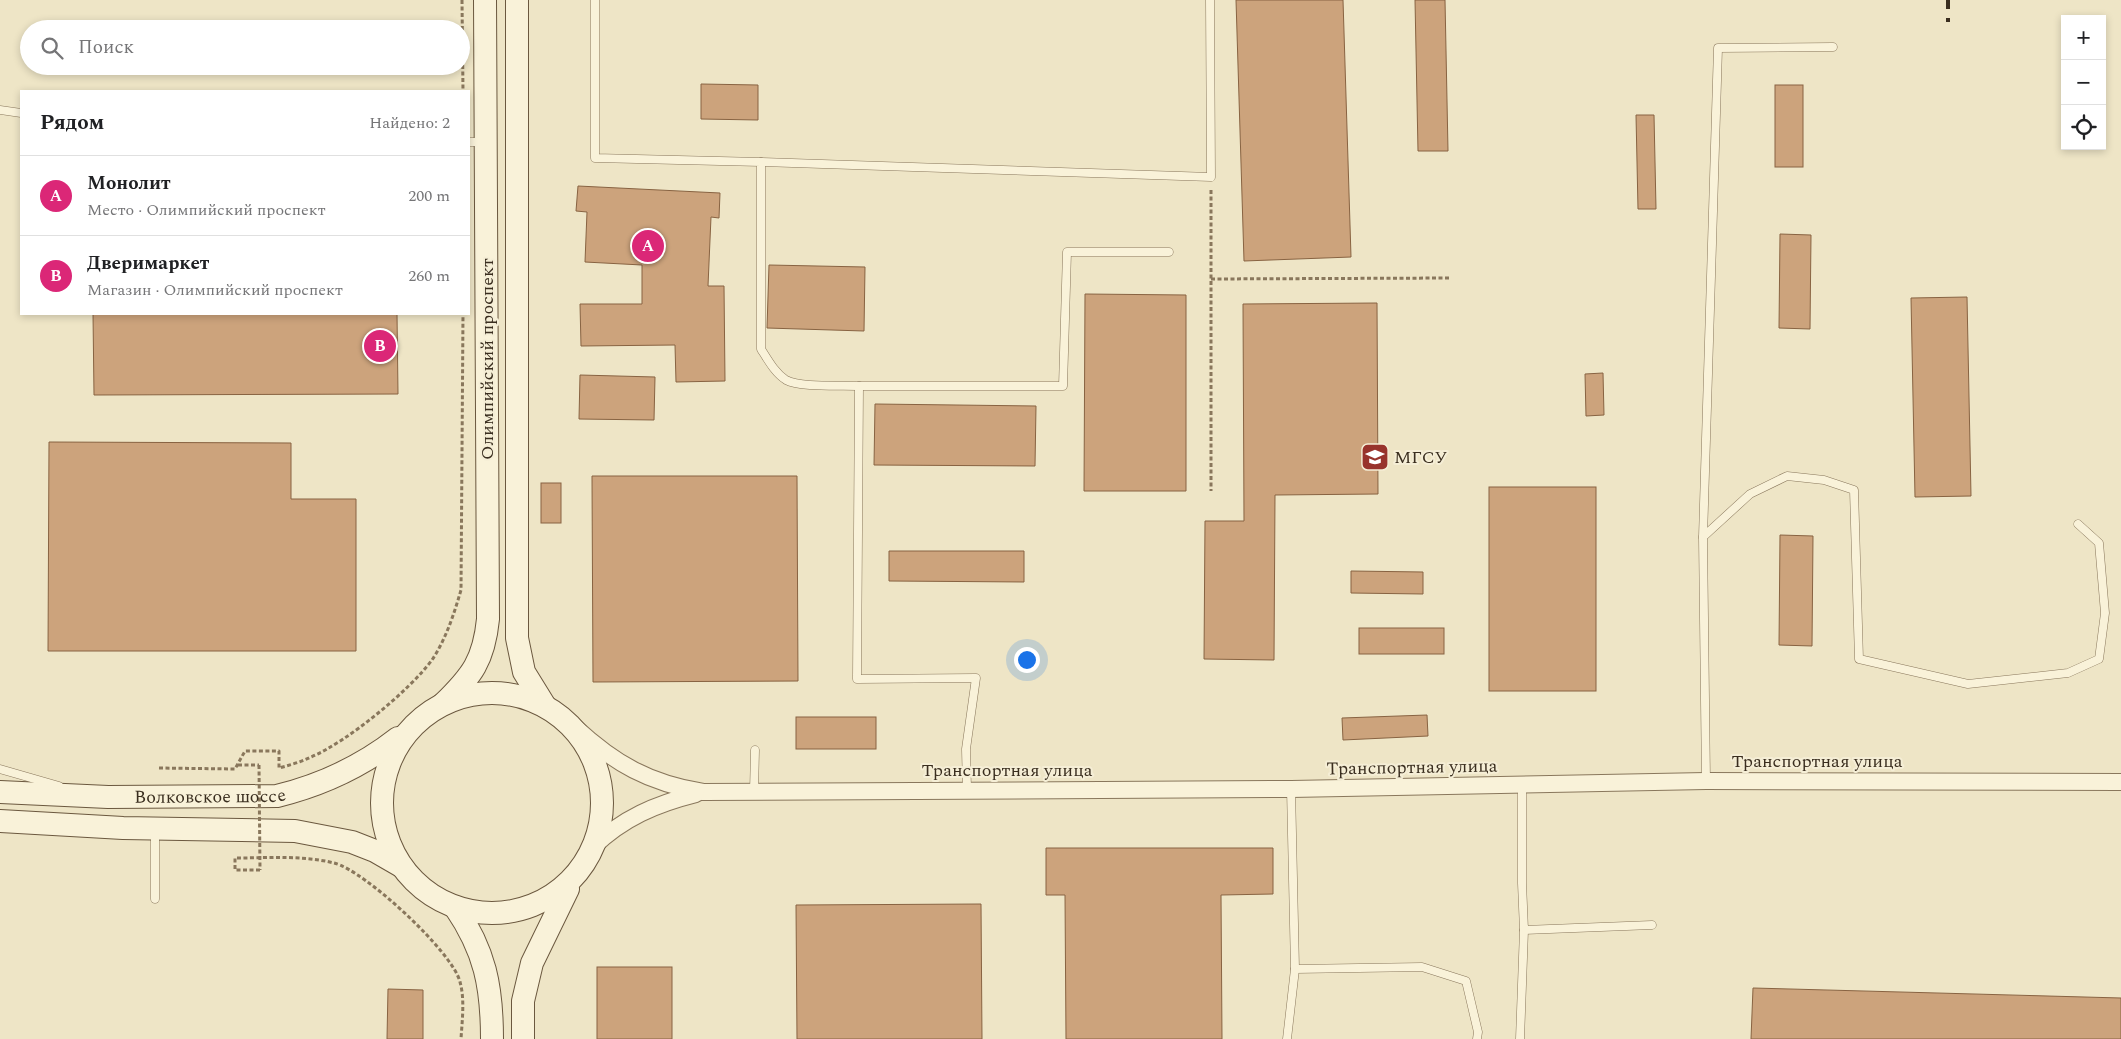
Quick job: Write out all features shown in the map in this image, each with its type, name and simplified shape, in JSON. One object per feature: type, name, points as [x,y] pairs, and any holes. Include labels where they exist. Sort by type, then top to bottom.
[{"type":"main road","name":"Олимпийский проспект","points":[[443,704],[475,669],[486,641],[488,618],[477,142],[485,0]]},
{"type":"main road","name":"Олимпийский проспект","points":[[517,0],[518,638],[524,672],[545,706]]},
{"type":"main road","points":[[523,1039],[523,1001],[530,970],[540,942],[593,847],[598,824],[598,789],[591,756],[585,740],[575,727],[545,706],[524,699],[493,694],[474,695],[443,704],[415,722],[404,733],[392,752],[387,768],[383,805],[390,839],[401,866],[421,889],[435,899],[455,907],[494,913],[515,911],[549,900],[571,884]]},
{"type":"main road","name":"Волковское шоссе","points":[[0,792],[192,798],[277,796],[300,791],[355,768],[404,733]]},
{"type":"main road","name":"Волковское шоссе","points":[[0,821],[155,828],[295,831],[352,842],[375,851],[401,866]]},
{"type":"main road","points":[[455,907],[471,931],[486,970],[492,1009],[492,1039]]},
{"type":"street","name":"Транспортная улица","points":[[575,727],[604,753],[630,770],[656,782],[703,792],[967,789],[1291,789],[1706,781],[2121,782]]},
{"type":"street","name":"Транспортная улица","points":[[593,847],[618,825],[635,815],[656,805],[703,792]]},
{"type":"lane","points":[[596,0],[595,158],[1211,177],[1210,0]]},
{"type":"lane","points":[[1706,781],[1703,536],[1718,48],[1833,47]]},
{"type":"lane","points":[[0,110],[20,114]]},
{"type":"lane","points":[[761,162],[761,350],[778,373],[787,381],[804,384],[859,386],[1063,386],[1067,252],[1169,252]]},
{"type":"lane","points":[[859,386],[857,679],[976,678],[966,749],[967,789]]},
{"type":"lane","points":[[1703,536],[1750,494],[1787,476],[1824,480],[1854,490],[1859,659],[1968,684],[2068,673],[2099,659],[2105,613],[2099,543],[2078,524]]},
{"type":"lane","points":[[754,792],[755,750]]},
{"type":"lane","points":[[0,768],[87,796]]},
{"type":"lane","points":[[1520,1039],[1524,930],[1522,786]]},
{"type":"lane","points":[[1287,1039],[1295,969],[1291,789]]},
{"type":"lane","points":[[155,828],[155,899]]},
{"type":"lane","points":[[1524,930],[1652,926]]},
{"type":"lane","points":[[1295,969],[1422,967],[1466,982],[1478,1039]]},
{"type":"path","points":[[462,0],[462,20]]},
{"type":"path","points":[[463,75],[463,90]]},
{"type":"path","points":[[1211,177],[1211,492]]},
{"type":"path","points":[[1211,279],[1449,278]]},
{"type":"path","points":[[159,768],[235,769],[245,751],[279,751],[279,768],[313,757],[354,732],[400,693],[432,660],[452,619],[461,590],[463,315]]},
{"type":"path","points":[[237,765],[260,765],[260,870],[235,870],[235,858],[306,858],[336,863],[364,880],[411,918],[452,964],[461,982],[462,1039]]},
{"type":"building","points":[[1236,0],[1343,0],[1351,257],[1244,261]]},
{"type":"building","points":[[1415,0],[1445,0],[1448,151],[1418,151]]},
{"type":"building","points":[[701,84],[758,85],[758,120],[701,119]]},
{"type":"building","points":[[1775,85],[1803,85],[1803,167],[1775,167]]},
{"type":"building","points":[[1636,115],[1654,115],[1656,209],[1638,209]]},
{"type":"building","points":[[578,186],[720,193],[719,218],[711,217],[708,286],[724,286],[725,381],[676,382],[675,345],[581,346],[580,304],[642,304],[642,265],[585,262],[587,212],[576,211]]},
{"type":"building","points":[[1780,234],[1811,235],[1810,329],[1779,328]]},
{"type":"building","points":[[769,265],[865,267],[864,331],[767,328]]},
{"type":"building","points":[[1085,294],[1186,295],[1186,491],[1084,491]]},
{"type":"building","points":[[1967,297],[1971,496],[1915,497],[1911,298]]},
{"type":"building","points":[[1377,303],[1378,494],[1275,495],[1274,660],[1204,659],[1205,521],[1244,521],[1243,304]]},
{"type":"building","points":[[93,315],[397,315],[398,394],[94,395]]},
{"type":"building","points":[[1603,373],[1604,415],[1586,416],[1585,374]]},
{"type":"building","points":[[580,375],[655,377],[654,420],[579,419]]},
{"type":"building","points":[[875,404],[1036,406],[1035,466],[874,465]]},
{"type":"building","points":[[49,442],[291,443],[291,499],[356,499],[356,651],[48,651]]},
{"type":"building","points":[[592,476],[797,476],[798,681],[593,682]]},
{"type":"building","points":[[541,483],[561,483],[561,523],[541,523]]},
{"type":"building","points":[[1489,487],[1596,487],[1596,691],[1489,691]]},
{"type":"building","points":[[1780,535],[1813,536],[1812,646],[1779,645]]},
{"type":"building","points":[[889,551],[1024,551],[1024,582],[889,581]]},
{"type":"building","points":[[1351,571],[1423,572],[1423,594],[1351,593]]},
{"type":"building","points":[[1359,628],[1444,628],[1444,654],[1359,654]]},
{"type":"building","points":[[1427,715],[1428,736],[1343,740],[1342,718]]},
{"type":"building","points":[[796,717],[876,717],[876,749],[796,749]]},
{"type":"building","points":[[1046,848],[1273,848],[1273,894],[1221,895],[1222,1039],[1066,1039],[1065,895],[1046,895]]},
{"type":"building","points":[[981,904],[982,1039],[797,1039],[796,905]]},
{"type":"building","points":[[597,967],[672,967],[672,1039],[597,1039]]},
{"type":"building","points":[[1753,988],[2121,998],[2121,1039],[1751,1039]]},
{"type":"building","points":[[388,989],[423,990],[423,1039],[387,1039]]},
{"type":"railway","points":[[1948,0],[1948,22]]},
{"type":"place","name":"Монолит","points":[[648,246]]},
{"type":"place","name":"Дверимаркет","points":[[380,346]]},
{"type":"place","name":"МГСУ","points":[[1375,457]]}]
